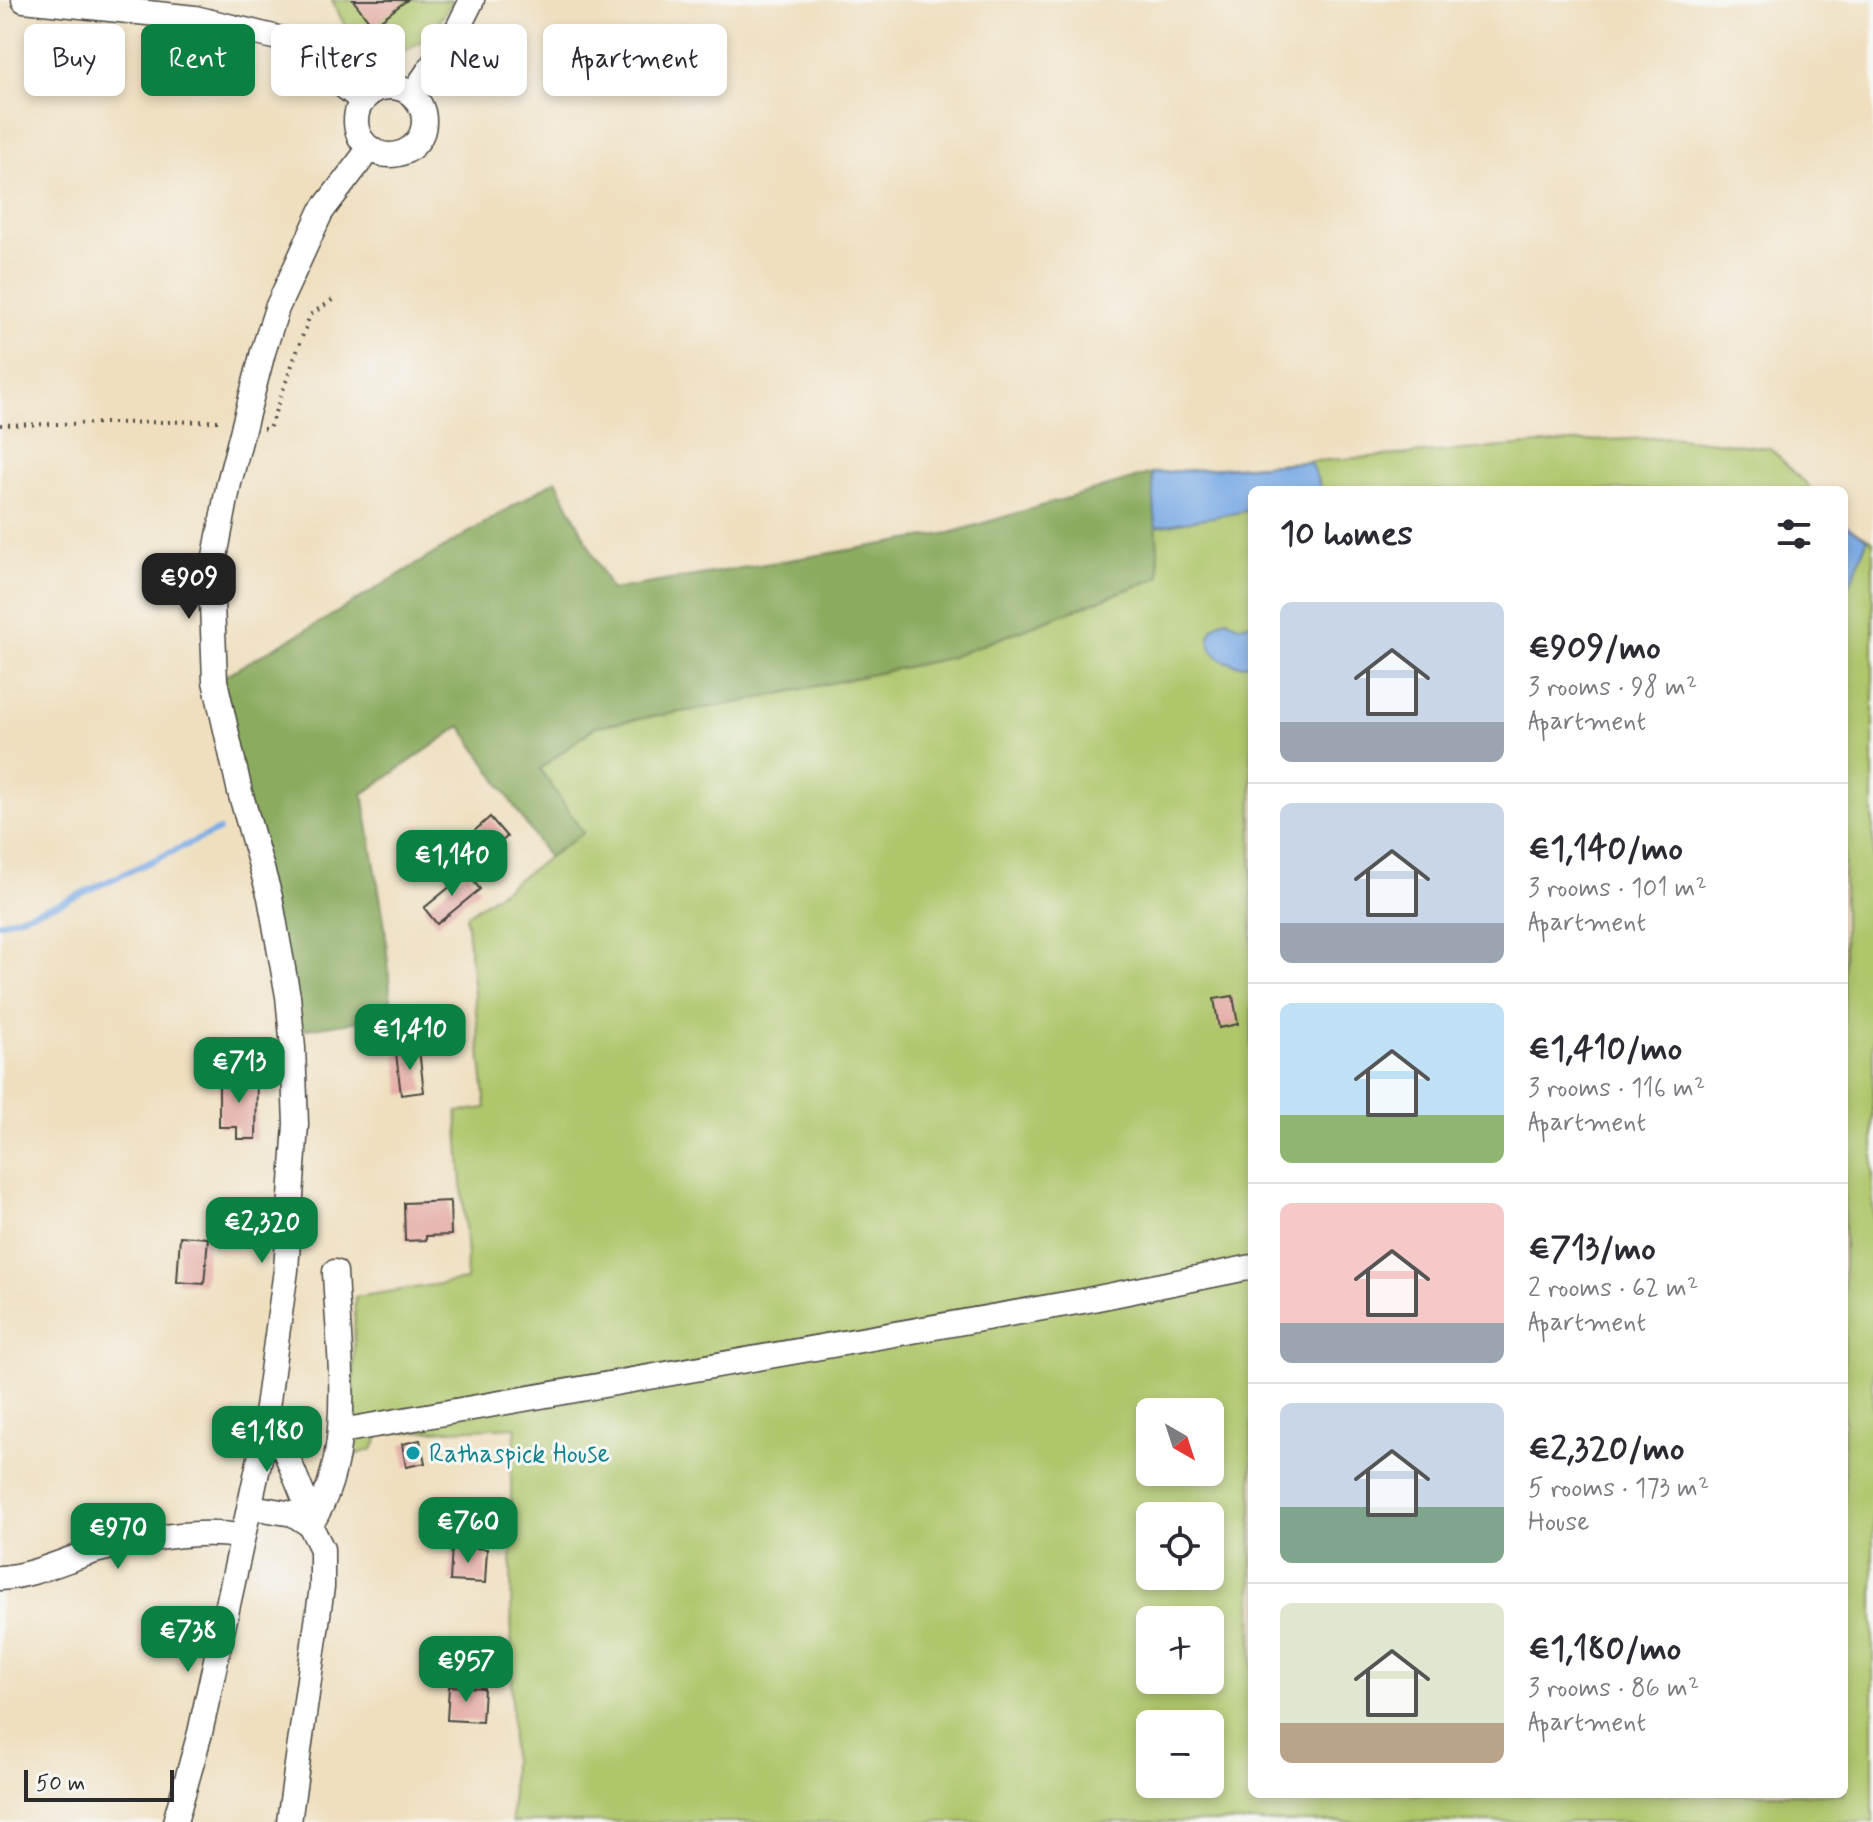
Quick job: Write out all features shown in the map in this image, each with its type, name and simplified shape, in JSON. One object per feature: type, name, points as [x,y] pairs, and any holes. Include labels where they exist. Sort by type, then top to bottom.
[{"type":"street","points":[[24,0],[195,18],[282,39],[363,101]]},
{"type":"street","points":[[412,95],[458,28],[472,0]]},
{"type":"street","points":[[392,87],[412,95],[423,115],[420,137],[403,152],[381,153],[370,148],[358,131],[358,110],[363,101],[370,93],[392,87]]},
{"type":"street","points":[[175,1822],[200,1733],[251,1507],[268,1409],[286,1270],[296,1124],[288,996],[270,897],[240,792],[215,681],[211,578],[229,483],[277,308],[321,212],[370,148]]},
{"type":"street","points":[[341,1431],[1083,1301],[1248,1268]]},
{"type":"street","points":[[310,1525],[323,1506],[335,1470],[341,1431],[335,1272]]},
{"type":"street","points":[[268,1409],[304,1498],[310,1525],[322,1549],[322,1587],[289,1822]]},
{"type":"street","points":[[251,1507],[293,1514],[310,1525]]},
{"type":"street","points":[[0,1578],[15,1577],[98,1550],[189,1534],[219,1532],[242,1537]]},
{"type":"path","points":[[253,429],[269,429],[310,315],[335,298]]},
{"type":"path","points":[[0,425],[220,421]]},
{"type":"green space","points":[[332,0],[453,0],[437,24],[421,24],[421,41],[405,50],[405,24],[344,24]]},
{"type":"green space","points":[[1668,437],[1770,448],[1808,486],[1248,486],[1248,1798],[1848,1798],[1848,526],[1873,541],[1873,1822],[512,1822],[511,1471],[516,1427],[381,1433],[373,1449],[352,1456],[355,1297],[466,1280],[457,1112],[486,1108],[466,916],[583,833],[540,769],[596,726],[741,702],[948,658],[1160,577],[1152,473]]},
{"type":"green space","points":[[1152,473],[1160,577],[948,658],[741,702],[596,726],[540,769],[583,833],[548,857],[461,726],[363,794],[385,926],[392,1016],[292,1031],[215,681],[324,620],[556,480],[611,590],[950,533]]},
{"type":"water","points":[[1310,462],[1320,486],[1248,486],[1248,511],[1156,527],[1152,473]]},
{"type":"water","points":[[1848,526],[1868,539],[1848,584]]},
{"type":"water","points":[[1226,619],[1240,626],[1248,624],[1248,664],[1230,663],[1213,651],[1209,643],[1215,626]]},
{"type":"building","points":[[353,0],[407,0],[376,24],[371,24]]},
{"type":"building","points":[[490,817],[507,837],[471,867],[455,848]]},
{"type":"building","points":[[467,873],[480,889],[437,924],[424,908]]},
{"type":"building","points":[[1233,996],[1238,1024],[1219,1028],[1214,999]]},
{"type":"building","points":[[419,1050],[424,1092],[401,1095],[396,1053]]},
{"type":"building","points":[[219,1076],[257,1077],[256,1139],[237,1139],[237,1127],[219,1127]]},
{"type":"building","points":[[450,1201],[451,1235],[405,1241],[404,1203]]},
{"type":"building","points":[[180,1236],[208,1238],[204,1284],[177,1282]]},
{"type":"building","name":"Rathaspick House","points":[[420,1440],[425,1463],[406,1467],[402,1444]]},
{"type":"building","points":[[452,1546],[487,1549],[485,1583],[450,1581]]},
{"type":"building","points":[[449,1686],[484,1688],[482,1722],[447,1720]]},
{"type":"waterway","points":[[0,923],[63,902],[219,830]]},
{"type":"place","name":"Rathaspick House","points":[[413,1453]]}]
